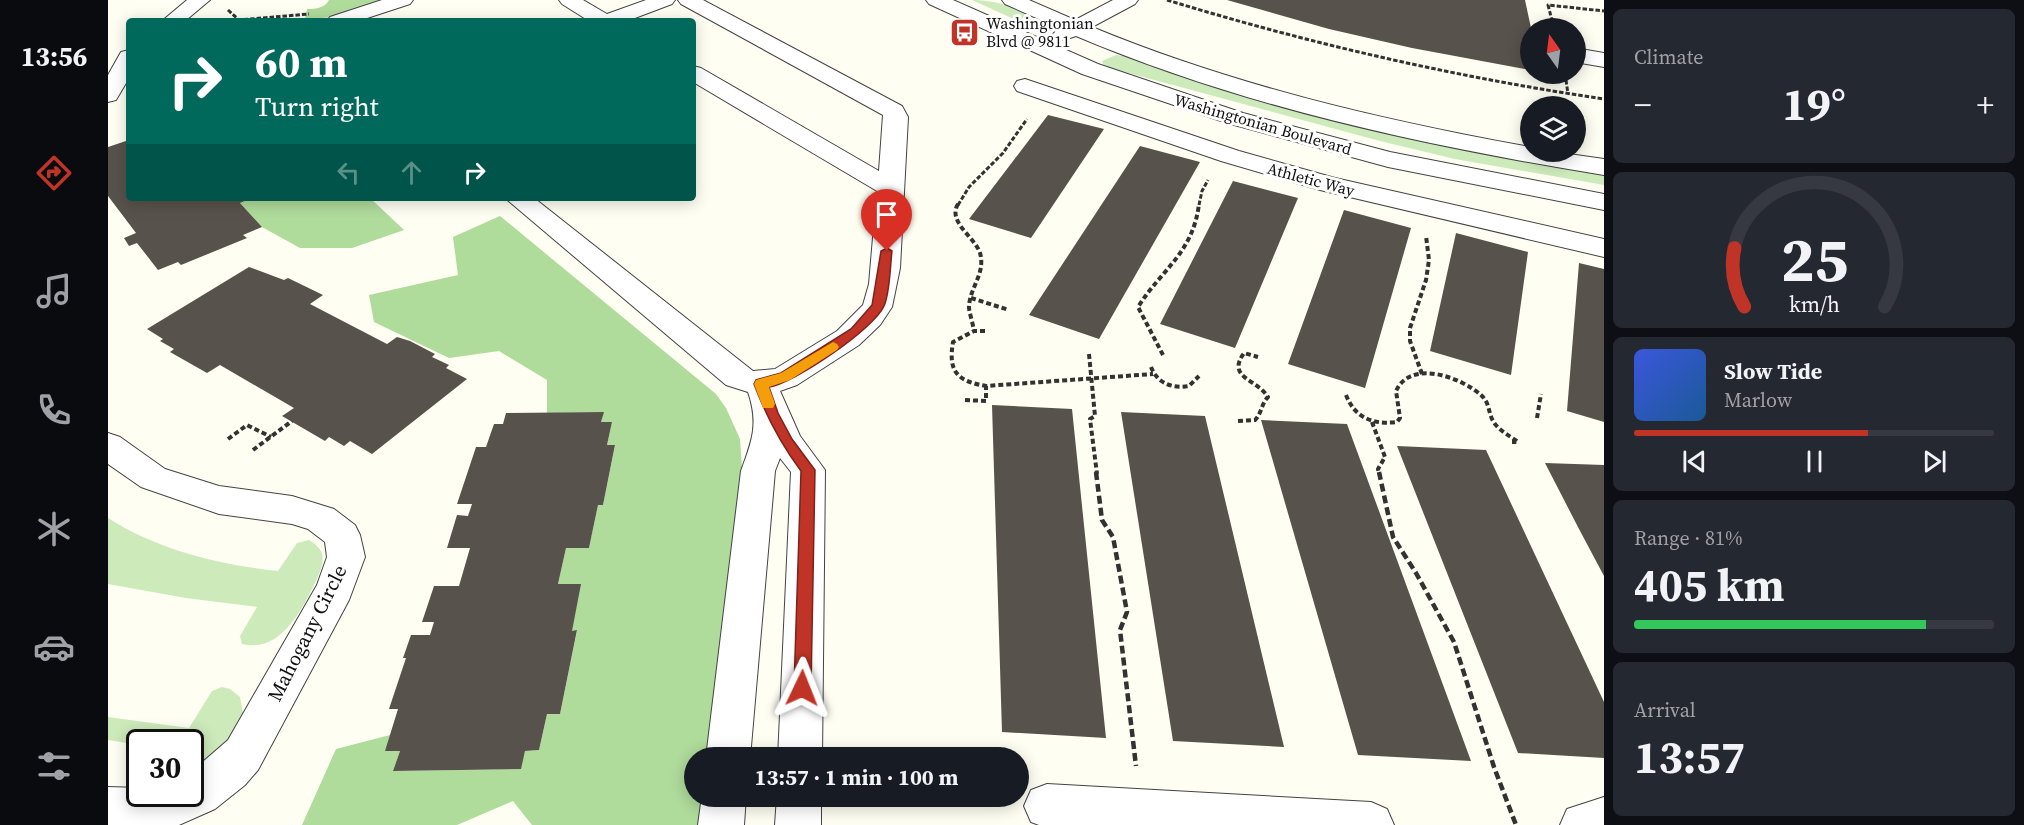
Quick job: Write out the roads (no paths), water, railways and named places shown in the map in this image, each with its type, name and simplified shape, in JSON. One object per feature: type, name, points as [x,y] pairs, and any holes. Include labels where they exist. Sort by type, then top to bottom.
[{"type":"street","points":[[176,18],[200,0]]},
{"type":"street","points":[[346,18],[403,0]]},
{"type":"street","points":[[569,0],[601,18]]},
{"type":"street","points":[[614,18],[665,0]]},
{"type":"street","points":[[687,0],[894,111],[896,117],[887,251],[880,301],[875,310],[853,334],[774,382],[766,399],[767,447],[758,471],[729,747]]},
{"type":"street","name":"Washingtonian Boulevard","points":[[936,0],[1038,47],[1147,90],[1388,159],[1604,202]]},
{"type":"street","name":"Washingtonian Boulevard","points":[[1012,0],[1189,71],[1290,102],[1486,147],[1604,167]]},
{"type":"street","points":[[1038,47],[1077,28],[1120,1]]},
{"type":"street","points":[[1586,57],[1604,60]]},
{"type":"street","points":[[108,95],[126,62]]},
{"type":"street","points":[[696,75],[890,188]]},
{"type":"street","name":"Athletic Way","points":[[1025,86],[1230,156],[1329,184],[1604,248]]},
{"type":"street","points":[[522,201],[766,399],[787,442],[808,470],[800,747]]},
{"type":"street","name":"Mahogany Circle","points":[[108,446],[153,478],[219,500],[292,510],[321,519],[342,535],[346,556],[335,589],[249,745],[223,778],[195,797],[164,808],[132,813],[108,809]]},
{"type":"street","points":[[1047,806],[1371,825]]},
{"type":"street","points":[[721,825],[723,807]]},
{"type":"street","points":[[798,825],[799,807]]},
{"type":"street","points":[[1583,825],[1604,820]]},
{"type":"place","name":"Washingtonian Blvd @ 9811","points":[[965,32]]}]
